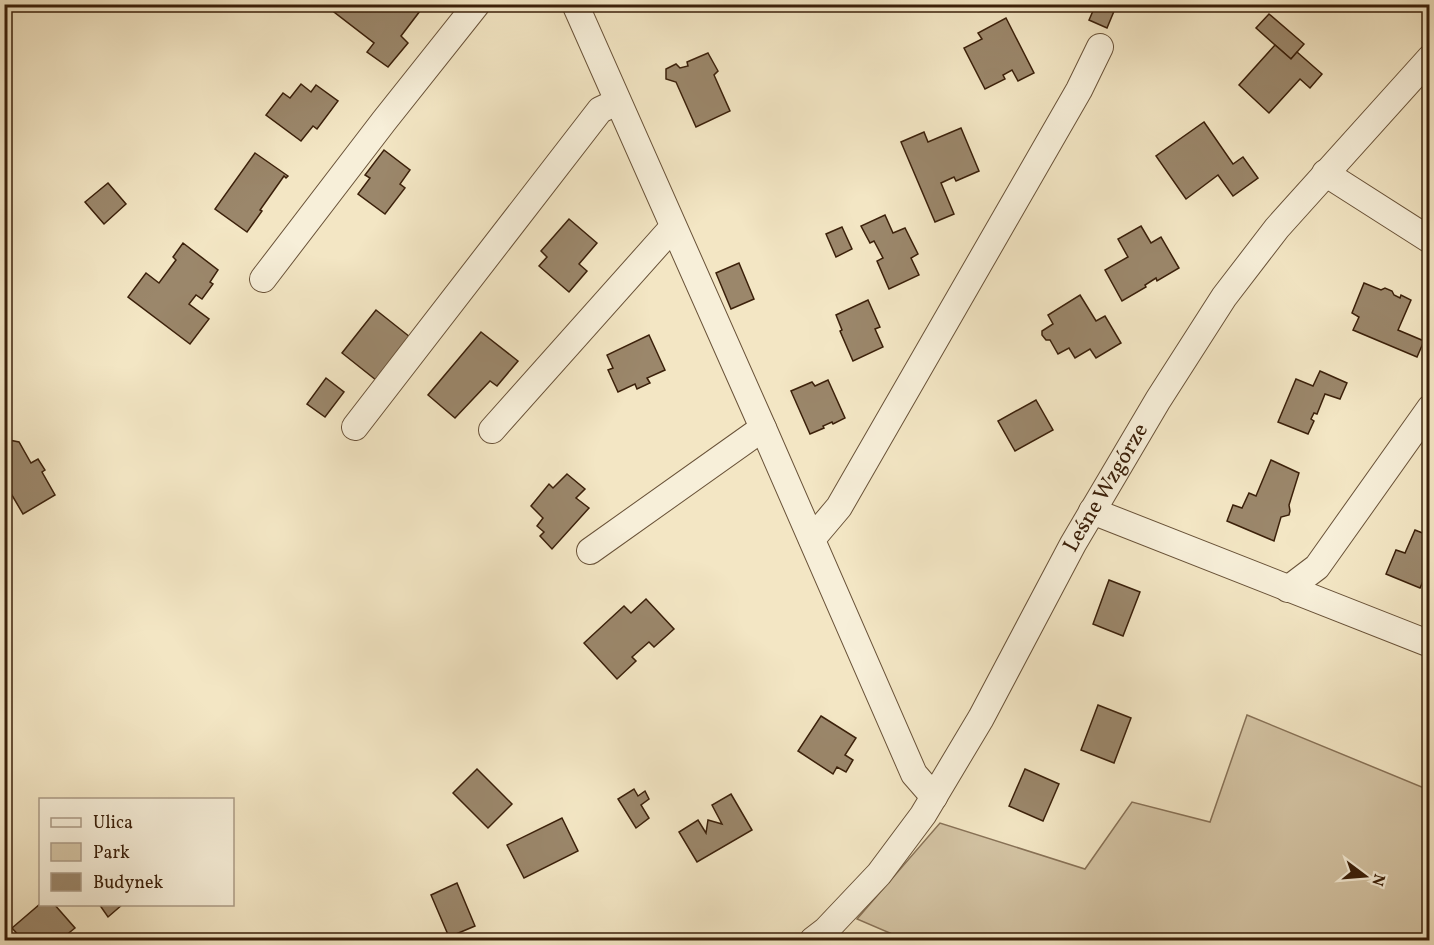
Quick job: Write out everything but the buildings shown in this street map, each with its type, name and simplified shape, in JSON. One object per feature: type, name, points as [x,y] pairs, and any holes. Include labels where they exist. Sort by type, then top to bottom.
[{"type":"street","points":[[263,279],[477,4]]},
{"type":"street","points":[[575,4],[914,774],[934,797]]},
{"type":"street","points":[[812,539],[838,507],[1079,90],[1100,48]]},
{"type":"street","name":"Leśne Wzgórze","points":[[813,940],[826,930],[879,874],[923,815],[981,718],[1092,511],[1158,400],[1224,297],[1277,228],[1430,58]]},
{"type":"street","points":[[356,427],[600,110],[617,102]]},
{"type":"street","points":[[1325,174],[1430,240]]},
{"type":"street","points":[[492,430],[673,227]]},
{"type":"street","points":[[1288,589],[1317,567],[1430,408]]},
{"type":"street","points":[[590,551],[763,428]]},
{"type":"street","points":[[1092,511],[1430,644]]},
{"type":"green space","points":[[1247,715],[1429,790],[1429,940],[906,940],[857,919],[940,823],[1085,869],[1132,802],[1210,822]]}]
